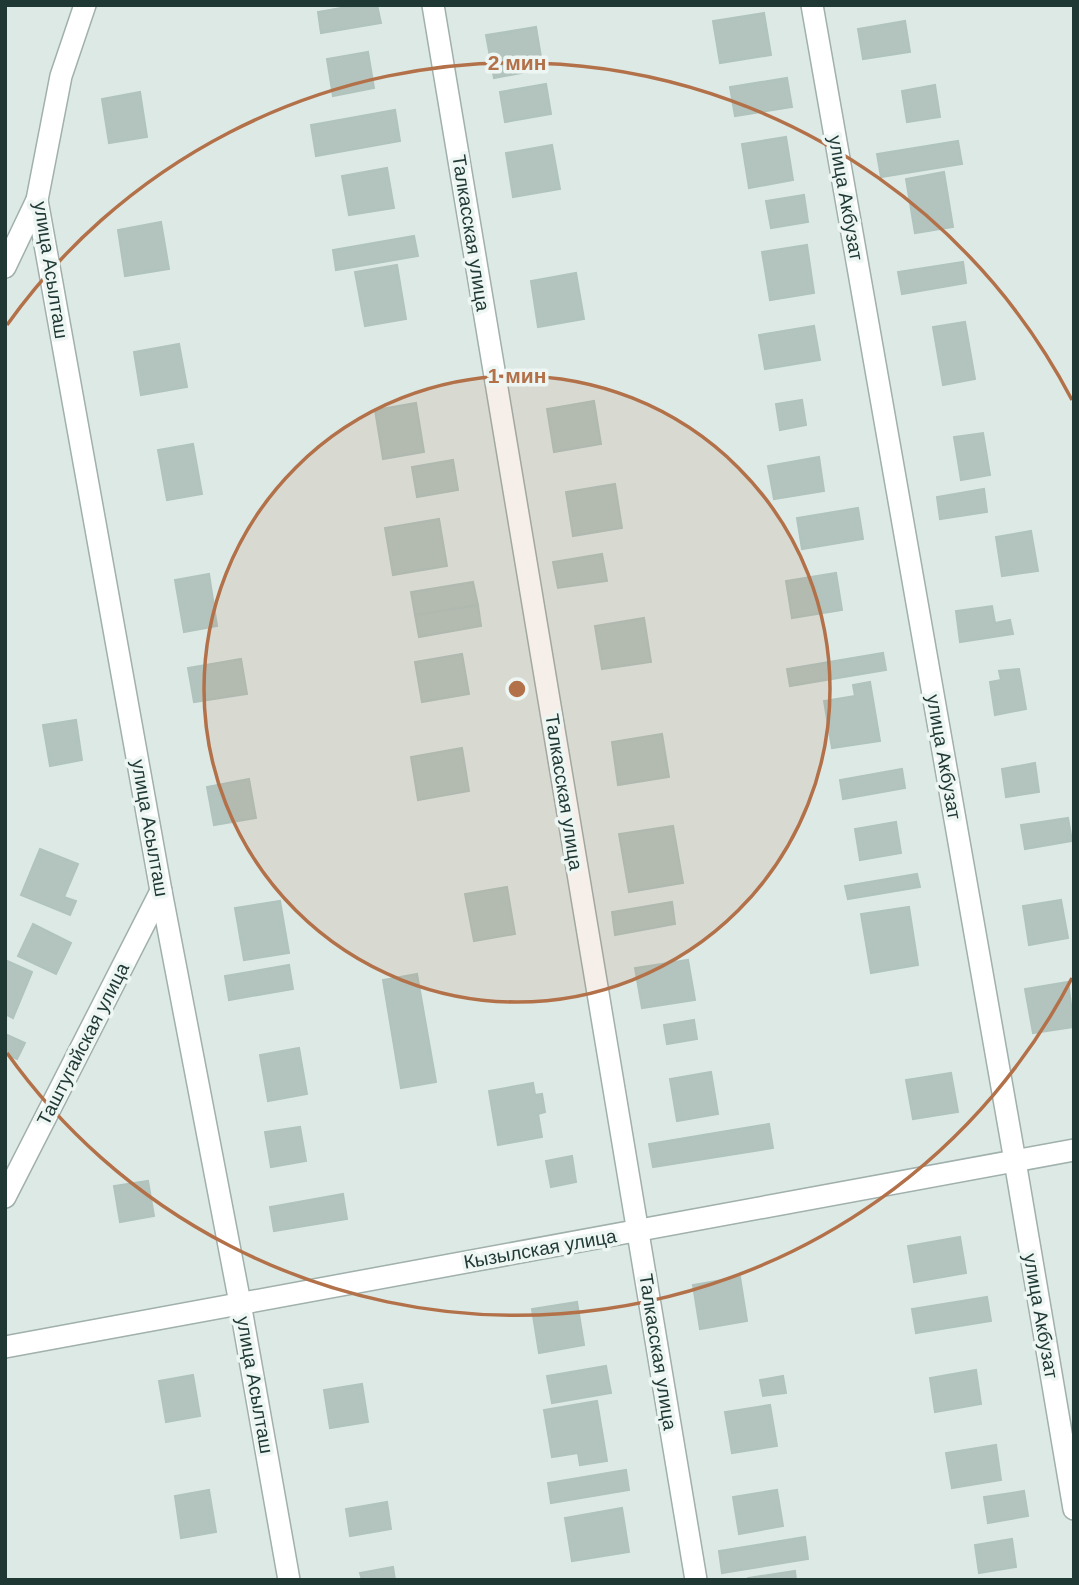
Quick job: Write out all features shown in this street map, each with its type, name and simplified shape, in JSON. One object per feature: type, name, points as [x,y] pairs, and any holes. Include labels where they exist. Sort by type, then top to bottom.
[{"type":"street","name":"улица Асылташ","points":[[85,5],[61,76],[37,200],[161,891],[240,1303],[289,1580]]},
{"type":"street","name":"Талкасская улица","points":[[433,5],[696,1580]]},
{"type":"street","name":"улица Акбузат","points":[[813,5],[1074,1509]]},
{"type":"street","points":[[5,267],[37,200]]},
{"type":"street","name":"Таштугайская улица","points":[[5,1196],[161,891]]},
{"type":"street","name":"Кызылская улица","points":[[5,1347],[1074,1150]]},
{"type":"building","points":[[358,5],[377,5],[381,23],[321,33],[318,12]]},
{"type":"building","points":[[764,13],[771,55],[720,63],[713,21]]},
{"type":"building","points":[[905,21],[910,52],[863,59],[858,29]]},
{"type":"building","points":[[536,27],[543,69],[494,78],[486,35]]},
{"type":"building","points":[[368,52],[374,88],[333,96],[327,59]]},
{"type":"building","points":[[787,78],[792,107],[735,116],[730,87]]},
{"type":"building","points":[[546,84],[551,114],[505,122],[500,92]]},
{"type":"building","points":[[935,85],[940,117],[907,122],[902,91]]},
{"type":"building","points":[[140,92],[147,137],[109,143],[102,99]]},
{"type":"building","points":[[395,110],[400,141],[316,156],[311,125]]},
{"type":"building","points":[[786,137],[793,180],[749,188],[742,144]]},
{"type":"building","points":[[958,141],[962,164],[881,177],[877,154]]},
{"type":"building","points":[[552,145],[560,189],[513,197],[506,153]]},
{"type":"building","points":[[387,168],[394,208],[349,215],[342,176]]},
{"type":"building","points":[[944,172],[953,227],[915,233],[906,179]]},
{"type":"building","points":[[804,195],[808,222],[771,228],[766,201]]},
{"type":"building","points":[[161,222],[169,269],[125,276],[118,230]]},
{"type":"building","points":[[414,236],[418,256],[336,270],[333,250]]},
{"type":"building","points":[[807,245],[814,293],[770,300],[762,252]]},
{"type":"building","points":[[963,262],[966,283],[902,294],[898,272]]},
{"type":"building","points":[[397,265],[406,319],[365,326],[355,272]]},
{"type":"building","points":[[576,273],[584,319],[538,327],[531,281]]},
{"type":"building","points":[[965,322],[975,379],[943,385],[933,327]]},
{"type":"building","points":[[814,326],[820,360],[765,369],[759,335]]},
{"type":"building","points":[[179,344],[187,387],[141,395],[134,352]]},
{"type":"building","points":[[802,400],[806,425],[780,430],[776,404]]},
{"type":"building","points":[[594,401],[601,444],[554,452],[547,409]]},
{"type":"building","points":[[416,403],[424,452],[383,459],[375,410]]},
{"type":"building","points":[[983,433],[990,475],[961,480],[954,437]]},
{"type":"building","points":[[193,444],[202,494],[167,500],[158,450]]},
{"type":"building","points":[[819,457],[824,491],[774,499],[768,466]]},
{"type":"building","points":[[453,460],[458,490],[417,497],[412,467]]},
{"type":"building","points":[[615,484],[622,528],[573,536],[566,492]]},
{"type":"building","points":[[984,489],[987,512],[940,519],[937,497]]},
{"type":"building","points":[[858,508],[863,539],[802,549],[797,518]]},
{"type":"building","points":[[439,519],[447,566],[393,575],[385,528]]},
{"type":"building","points":[[1031,531],[1038,571],[1002,576],[996,537]]},
{"type":"building","points":[[602,554],[607,581],[558,588],[553,562]]},
{"type":"building","points":[[836,573],[842,610],[792,618],[786,581]]},
{"type":"building","points":[[209,574],[217,626],[184,632],[175,580]]},
{"type":"building","points":[[473,582],[478,605],[415,615],[411,592]]},
{"type":"building","points":[[478,605],[481,626],[419,637],[415,615]]},
{"type":"building","points":[[992,606],[995,623],[1010,620],[1013,634],[960,642],[956,611]]},
{"type":"building","points":[[644,618],[651,662],[602,669],[595,626]]},
{"type":"building","points":[[883,653],[886,670],[790,686],[787,669]]},
{"type":"building","points":[[462,654],[469,694],[422,702],[415,662]]},
{"type":"building","points":[[241,659],[247,694],[194,702],[188,668]]},
{"type":"building","points":[[1019,669],[1026,709],[995,715],[990,682],[1001,680],[999,671]]},
{"type":"building","points":[[870,682],[880,741],[832,748],[824,701],[855,696],[853,685]]},
{"type":"building","points":[[76,720],[82,760],[50,766],[43,725]]},
{"type":"building","points":[[662,734],[669,777],[618,785],[612,742]]},
{"type":"building","points":[[462,748],[469,791],[418,800],[411,757]]},
{"type":"building","points":[[1035,763],[1039,792],[1006,797],[1002,769]]},
{"type":"building","points":[[902,769],[905,788],[843,799],[840,780]]},
{"type":"building","points":[[249,779],[256,818],[214,825],[207,787]]},
{"type":"building","points":[[1068,818],[1072,841],[1025,849],[1021,825]]},
{"type":"building","points":[[896,822],[901,853],[860,860],[855,829]]},
{"type":"building","points":[[673,826],[683,883],[629,892],[619,834]]},
{"type":"building","points":[[40,849],[78,864],[64,897],[76,901],[70,915],[21,895]]},
{"type":"building","points":[[917,874],[920,887],[848,899],[845,886]]},
{"type":"building","points":[[507,887],[515,934],[474,941],[465,894]]},
{"type":"building","points":[[1061,900],[1068,938],[1029,945],[1023,906]]},
{"type":"building","points":[[280,901],[289,953],[244,960],[235,908]]},
{"type":"building","points":[[672,902],[675,924],[615,935],[612,912]]},
{"type":"building","points":[[909,907],[918,965],[871,973],[861,914]]},
{"type":"building","points":[[33,924],[71,943],[56,974],[18,956]]},
{"type":"building","points":[[5,960],[32,972],[13,1018],[5,1014]]},
{"type":"building","points":[[688,960],[695,1000],[642,1008],[635,968]]},
{"type":"building","points":[[289,965],[293,989],[229,1000],[225,976]]},
{"type":"building","points":[[417,974],[436,1082],[401,1088],[383,980]]},
{"type":"building","points":[[1068,982],[1074,1027],[1033,1033],[1025,989]]},
{"type":"building","points":[[694,1020],[697,1039],[667,1044],[664,1025]]},
{"type":"building","points":[[5,1034],[25,1043],[17,1059],[5,1054]]},
{"type":"building","points":[[299,1048],[307,1094],[268,1101],[260,1055]]},
{"type":"building","points":[[711,1072],[718,1114],[677,1121],[670,1079]]},
{"type":"building","points":[[951,1073],[958,1112],[913,1119],[906,1080]]},
{"type":"building","points":[[533,1083],[535,1095],[542,1094],[545,1112],[538,1114],[542,1137],[498,1145],[489,1091]]},
{"type":"building","points":[[769,1124],[773,1148],[653,1167],[649,1144]]},
{"type":"building","points":[[300,1127],[306,1161],[271,1167],[265,1132]]},
{"type":"building","points":[[572,1156],[576,1182],[551,1187],[546,1161]]},
{"type":"building","points":[[148,1181],[154,1216],[120,1222],[114,1186]]},
{"type":"building","points":[[343,1194],[347,1219],[274,1231],[270,1207]]},
{"type":"building","points":[[960,1237],[966,1273],[914,1282],[908,1246]]},
{"type":"building","points":[[740,1277],[747,1321],[700,1329],[693,1285]]},
{"type":"building","points":[[987,1297],[991,1321],[916,1333],[912,1309]]},
{"type":"building","points":[[577,1302],[584,1345],[539,1353],[532,1309]]},
{"type":"building","points":[[606,1366],[611,1393],[552,1403],[547,1376]]},
{"type":"building","points":[[976,1370],[981,1404],[935,1412],[930,1378]]},
{"type":"building","points":[[193,1375],[200,1416],[166,1422],[159,1381]]},
{"type":"building","points":[[783,1376],[786,1393],[763,1396],[760,1380]]},
{"type":"building","points":[[362,1384],[368,1422],[330,1428],[324,1390]]},
{"type":"building","points":[[597,1401],[607,1461],[580,1465],[578,1453],[552,1457],[544,1410]]},
{"type":"building","points":[[770,1405],[777,1446],[732,1453],[725,1412]]},
{"type":"building","points":[[996,1445],[1001,1480],[952,1488],[946,1453]]},
{"type":"building","points":[[626,1470],[629,1490],[551,1503],[548,1483]]},
{"type":"building","points":[[209,1490],[216,1532],[181,1538],[175,1496]]},
{"type":"building","points":[[777,1490],[783,1526],[739,1534],[733,1497]]},
{"type":"building","points":[[1024,1491],[1028,1516],[988,1523],[984,1497]]},
{"type":"building","points":[[387,1502],[391,1529],[350,1536],[346,1509]]},
{"type":"building","points":[[622,1508],[629,1552],[572,1561],[565,1518]]},
{"type":"building","points":[[805,1537],[808,1559],[722,1573],[719,1551]]},
{"type":"building","points":[[1012,1539],[1016,1567],[979,1573],[975,1545]]},
{"type":"building","points":[[393,1567],[395,1580],[362,1580],[360,1573]]},
{"type":"building","points":[[795,1571],[796,1580],[748,1580],[748,1578]]}]
